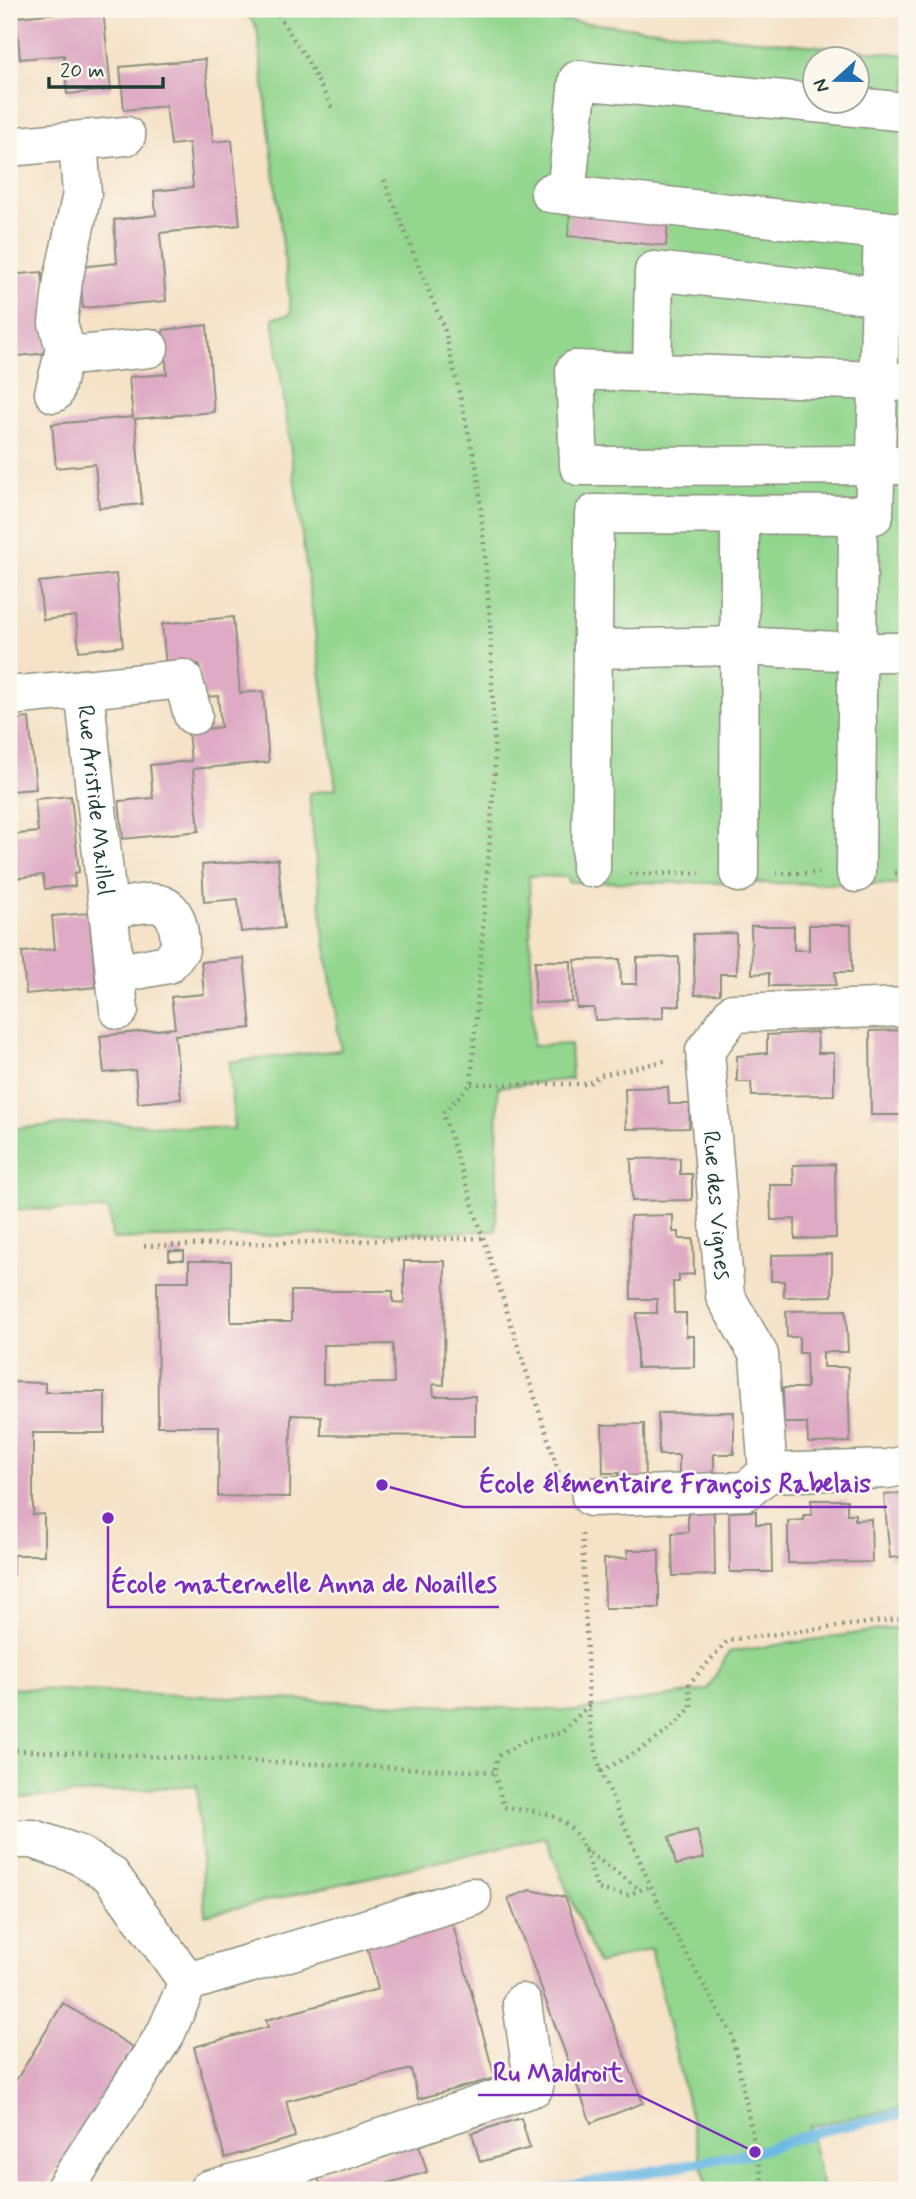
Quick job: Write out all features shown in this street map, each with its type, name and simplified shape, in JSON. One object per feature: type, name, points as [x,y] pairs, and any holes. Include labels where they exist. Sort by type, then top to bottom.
[{"type":"street","points":[[856,873],[857,652],[891,464],[895,231],[558,194],[579,80],[907,112]]},
{"type":"street","points":[[9,147],[126,136]]},
{"type":"street","points":[[54,393],[65,349],[58,323],[63,280],[82,194],[78,141]]},
{"type":"street","points":[[652,373],[654,271],[894,298]]},
{"type":"street","points":[[65,349],[80,355],[149,348]]},
{"type":"street","points":[[891,464],[579,466],[575,370],[892,381]]},
{"type":"street","points":[[591,868],[594,514],[880,514]]},
{"type":"street","points":[[739,873],[740,514]]},
{"type":"street","points":[[593,649],[740,646],[907,652]]},
{"type":"street","name":"Rue Aristide Maillol","points":[[9,696],[183,679],[193,715]]},
{"type":"street","name":"Rue Aristide Maillol","points":[[84,689],[108,910],[117,992],[167,964],[180,949],[180,927],[170,909],[151,901],[108,910]]},
{"type":"street","points":[[705,1052],[733,1013],[907,1007]]},
{"type":"street","name":"Rue des Vignes","points":[[705,1052],[725,1296],[759,1355],[768,1474]]},
{"type":"street","points":[[585,1513],[746,1492],[768,1474],[887,1469],[907,1465]]},
{"type":"street","points":[[9,1839],[33,1839],[77,1853],[110,1874],[188,1982]]},
{"type":"street","points":[[188,1982],[472,1897]]},
{"type":"street","points":[[64,2190],[166,2033],[188,1982]]},
{"type":"street","points":[[208,2190],[277,2172],[534,2087],[522,2003]]},
{"type":"path","points":[[274,9],[306,58],[332,108]]},
{"type":"path","points":[[384,180],[445,331],[478,474],[490,621],[495,770],[471,1084],[443,1113],[567,1499],[585,1513],[590,1726],[601,1771],[660,1907],[732,2035],[764,2190]]},
{"type":"path","points":[[471,1084],[588,1084],[601,1075],[705,1052]]},
{"type":"path","points":[[144,1246],[483,1238]]},
{"type":"path","points":[[601,1771],[651,1745],[678,1723],[691,1707],[689,1684],[728,1640],[907,1618]]},
{"type":"path","points":[[590,1704],[561,1733],[528,1739],[498,1756],[494,1772],[505,1807],[543,1813],[574,1829],[597,1889],[627,1895],[651,1886]]},
{"type":"path","points":[[9,1750],[494,1772]]},
{"type":"path","points":[[583,1848],[641,1890]]},
{"type":"green space","points":[[244,9],[546,9],[547,19],[817,46],[800,46],[800,116],[870,116],[870,51],[907,55],[907,884],[569,882],[568,877],[529,876],[533,1046],[570,1044],[572,1079],[498,1087],[496,1231],[112,1239],[109,1210],[9,1209],[9,1129],[93,1122],[234,1129],[229,1062],[341,1050],[323,928],[309,793],[336,789],[273,318],[291,314],[257,28]]},
{"type":"green space","points":[[907,1626],[907,2107],[809,2126],[823,2190],[708,2190],[651,1949],[598,1964],[545,1837],[205,1915],[197,1785],[9,1799],[9,1688],[577,1711],[707,1690],[729,1652]]},
{"type":"building","points":[[103,9],[111,90],[67,94],[64,55],[20,59],[16,17]]},
{"type":"building","points":[[205,59],[213,142],[232,140],[240,225],[160,233],[166,301],[83,308],[79,267],[117,263],[114,220],[156,215],[154,191],[193,187],[189,143],[171,145],[166,106],[124,110],[120,67]]},
{"type":"building","points":[[570,213],[668,223],[666,246],[568,236]]},
{"type":"building","points":[[9,222],[15,266],[9,267]]},
{"type":"building","points":[[42,272],[49,353],[9,357],[9,275]]},
{"type":"building","points":[[207,325],[214,412],[135,419],[142,504],[99,508],[95,464],[56,468],[52,424],[133,417],[129,377],[167,374],[163,330]]},
{"type":"building","points":[[116,574],[123,646],[79,651],[76,616],[43,620],[39,582]]},
{"type":"building","points":[[233,617],[240,693],[263,691],[269,762],[193,769],[199,831],[123,839],[119,801],[153,798],[150,765],[191,761],[188,731],[221,727],[218,696],[203,697],[199,664],[166,667],[162,624]]},
{"type":"building","points":[[29,718],[36,789],[9,791],[9,720]]},
{"type":"building","points":[[71,796],[79,872],[74,873],[75,886],[45,889],[43,875],[9,879],[9,835],[38,832],[35,799]]},
{"type":"building","points":[[278,859],[284,928],[241,932],[238,899],[204,902],[202,865]]},
{"type":"building","points":[[89,913],[96,987],[26,994],[22,952],[55,949],[52,916]]},
{"type":"building","points":[[809,925],[851,925],[852,972],[835,972],[836,985],[769,986],[769,973],[752,974],[751,926],[794,926],[794,950],[809,950]]},
{"type":"building","points":[[736,933],[737,974],[720,974],[720,994],[695,995],[693,934]]},
{"type":"building","points":[[679,957],[680,1006],[663,1006],[663,1018],[595,1020],[594,1008],[577,1008],[575,960],[620,959],[621,984],[637,984],[637,958]]},
{"type":"building","points":[[244,958],[251,1028],[175,1035],[181,1099],[138,1103],[135,1070],[104,1073],[100,1036],[175,1028],[171,997],[204,994],[201,962]]},
{"type":"building","points":[[535,961],[571,961],[572,1002],[535,1003]]},
{"type":"building","points":[[907,1030],[907,1098],[901,1098],[902,1115],[871,1115],[870,1031]]},
{"type":"building","points":[[817,1032],[818,1053],[834,1053],[834,1095],[752,1096],[751,1082],[737,1082],[737,1056],[767,1053],[767,1035]]},
{"type":"building","points":[[668,1087],[669,1104],[690,1104],[689,1128],[626,1129],[625,1088]]},
{"type":"building","points":[[680,1158],[680,1174],[692,1174],[692,1200],[632,1201],[631,1159]]},
{"type":"building","points":[[835,1164],[836,1238],[795,1239],[795,1219],[771,1220],[770,1185],[794,1185],[793,1165]]},
{"type":"building","points":[[673,1215],[673,1232],[679,1232],[679,1239],[693,1239],[694,1274],[679,1275],[679,1282],[673,1282],[674,1313],[686,1313],[686,1336],[694,1336],[694,1367],[637,1368],[637,1313],[657,1313],[657,1299],[631,1299],[630,1216]]},
{"type":"building","points":[[169,1251],[184,1251],[184,1260],[169,1260]]},
{"type":"building","points":[[832,1254],[832,1296],[784,1297],[784,1281],[771,1281],[771,1255]]},
{"type":"building","points":[[189,1261],[231,1261],[231,1322],[291,1322],[291,1291],[393,1291],[393,1302],[404,1303],[404,1261],[445,1261],[444,1385],[433,1384],[434,1396],[475,1396],[475,1436],[321,1435],[321,1416],[291,1415],[290,1497],[218,1496],[219,1426],[158,1426],[157,1281],[189,1281]],"holes":[[[393,1344],[394,1383],[323,1384],[323,1345]]]},
{"type":"building","points":[[846,1310],[848,1352],[823,1352],[823,1367],[848,1367],[850,1442],[808,1443],[807,1423],[784,1423],[783,1388],[807,1388],[806,1353],[799,1353],[799,1337],[787,1337],[786,1311]]},
{"type":"building","points":[[9,1382],[45,1383],[45,1392],[105,1392],[105,1433],[33,1433],[33,1515],[44,1514],[44,1555],[13,1555],[13,1575],[9,1575]]},
{"type":"building","points":[[734,1412],[734,1454],[714,1454],[714,1478],[679,1479],[679,1455],[659,1455],[658,1413]]},
{"type":"building","points":[[644,1424],[645,1485],[619,1485],[619,1473],[603,1473],[602,1425]]},
{"type":"building","points":[[907,1493],[907,1556],[890,1558],[884,1495]]},
{"type":"building","points":[[811,1500],[847,1500],[847,1514],[855,1514],[855,1520],[871,1519],[872,1562],[788,1563],[788,1521],[804,1520],[804,1515],[812,1515]]},
{"type":"building","points":[[756,1511],[756,1524],[771,1524],[772,1572],[730,1572],[729,1512]]},
{"type":"building","points":[[714,1512],[715,1575],[673,1576],[672,1533],[688,1532],[688,1513]]},
{"type":"building","points":[[627,1550],[659,1550],[659,1608],[605,1608],[604,1559],[628,1558]]},
{"type":"building","points":[[697,1830],[704,1858],[676,1865],[669,1837]]},
{"type":"building","points":[[530,1890],[565,1897],[643,2103],[591,2123],[508,1898]]},
{"type":"building","points":[[452,1921],[495,2078],[418,2099],[411,2069],[286,2101],[295,2137],[225,2158],[194,2047],[268,2027],[266,2020],[378,1989],[366,1944]]},
{"type":"building","points":[[63,2003],[133,2047],[44,2190],[9,2190],[9,2092]]},
{"type":"building","points":[[521,2118],[530,2148],[480,2162],[472,2133]]},
{"type":"building","points":[[419,2145],[427,2172],[364,2190],[322,2190],[317,2174]]},
{"type":"waterway","points":[[549,2190],[755,2152],[820,2131],[907,2113]]},
{"type":"place","name":"École élémentaire François Rabelais","points":[[382,1485]]},
{"type":"place","name":"École maternelle Anna de Noailles","points":[[108,1518]]},
{"type":"place","name":"Ru Maldroit","points":[[755,2152]]}]
